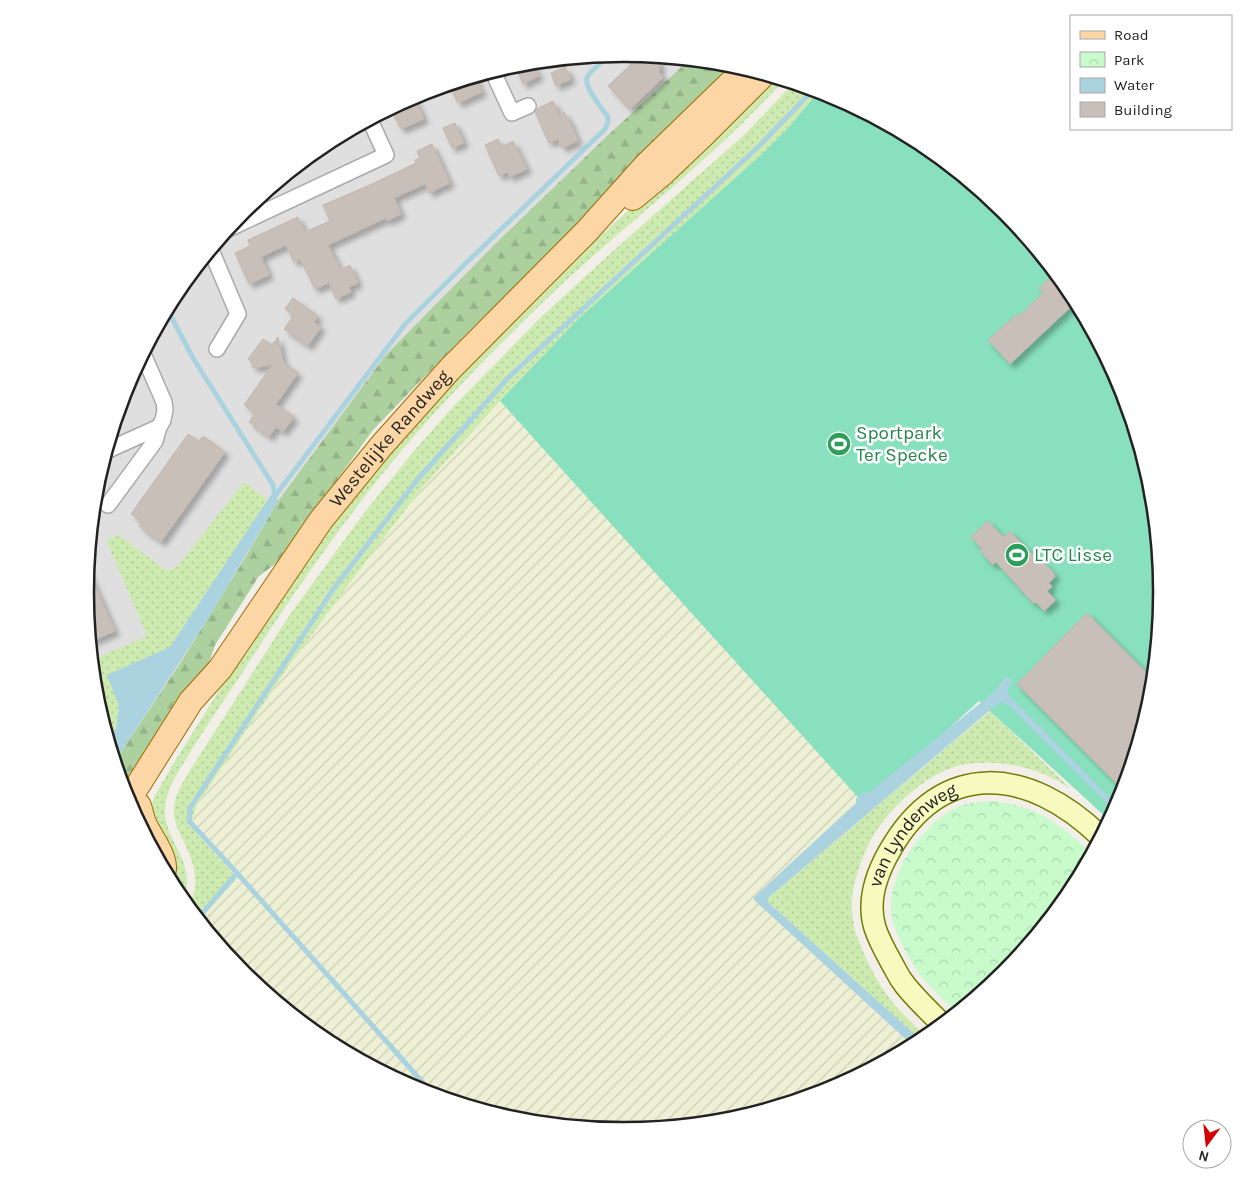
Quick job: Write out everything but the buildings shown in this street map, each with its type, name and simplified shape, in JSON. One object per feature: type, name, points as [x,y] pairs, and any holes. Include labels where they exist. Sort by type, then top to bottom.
[{"type":"main road","name":"Westelijke Randweg","points":[[137,801],[191,701],[220,669],[321,520],[376,453],[450,369],[587,231],[647,164],[738,76]]},
{"type":"main road","name":"Westelijke Randweg","points":[[587,231],[636,196],[662,174],[758,80]]},
{"type":"street","points":[[496,79],[512,113],[528,106]]},
{"type":"street","points":[[247,220],[386,155],[373,126]]},
{"type":"street","points":[[214,257],[238,314],[217,349]]},
{"type":"street","points":[[108,505],[155,441],[163,420],[164,402],[147,363]]},
{"type":"street","points":[[114,447],[159,427]]},
{"type":"street","name":"van Lyndenweg","points":[[937,1019],[903,983],[884,951],[875,927],[872,900],[876,880],[897,836],[922,810],[948,791],[969,784],[993,783],[1021,787],[1050,798],[1095,832]]},
{"type":"shaded area","points":[[624,62],[708,70],[356,433],[121,758],[104,695],[95,627],[95,557],[104,489],[122,422],[134,389],[149,358],[183,298],[225,243],[274,194],[329,152],[389,117],[453,91],[520,73],[554,67],[589,64]]},
{"type":"green space","points":[[682,66],[733,74],[467,333],[373,430],[278,562],[259,576],[215,645],[206,672],[131,788],[120,754],[181,662],[278,501],[385,356],[497,242]]},
{"type":"green space","points":[[765,82],[778,86],[693,170],[566,281],[464,381],[397,456],[325,550],[205,729],[170,788],[165,811],[166,820],[168,829],[184,863],[186,890],[172,868],[174,861],[173,852],[152,816],[154,797],[271,607],[364,479],[527,301],[630,209]]},
{"type":"green space","points":[[788,89],[813,98],[789,127],[762,154],[578,319],[500,401],[422,488],[358,572],[288,667],[197,805],[191,823],[197,834],[237,878],[204,915],[192,899],[195,887],[194,870],[175,821],[176,798],[189,772],[289,616],[364,513],[451,409],[540,318],[744,135]]},
{"type":"green space","name":"Sportpark Ter Specke","points":[[813,98],[858,117],[888,133],[946,172],[998,218],[1044,270],[1082,327],[1113,389],[1135,455],[1143,489],[1152,557],[1153,592],[1152,627],[1143,695],[1125,762],[1103,815],[979,701],[865,805],[500,401],[578,319],[762,154],[789,127]]},
{"type":"green space","points":[[500,401],[857,793],[859,796],[856,803],[754,897],[754,900],[906,1040],[858,1067],[826,1081],[761,1103],[727,1111],[693,1117],[624,1122],[554,1117],[486,1103],[453,1093],[389,1067],[359,1051],[301,1012],[274,990],[225,941],[204,915],[237,878],[197,834],[191,823],[197,805],[288,667],[422,488]]},
{"type":"green space","points":[[244,482],[268,500],[170,647],[108,675],[119,706],[116,728],[113,733],[104,695],[99,657],[147,636],[106,540],[119,535],[167,571],[177,567]]},
{"type":"green space","points":[[990,711],[1071,789],[1047,776],[1021,767],[994,763],[966,764],[942,772],[919,786],[898,804],[876,831],[866,849],[854,888],[852,909],[855,931],[864,955],[883,990],[920,1031],[915,1034],[768,902],[768,898]]},
{"type":"green space","points":[[992,801],[1027,808],[1047,818],[1066,831],[1086,849],[1064,886],[1022,941],[973,990],[952,1008],[921,976],[912,962],[895,929],[891,906],[893,889],[898,873],[906,857],[917,842],[929,828],[955,808]]},
{"type":"water","points":[[273,492],[278,501],[209,617],[120,754],[113,733],[116,728],[119,706],[107,675],[170,647]]},
{"type":"water","points":[[1006,676],[1013,681],[1008,690],[1009,695],[1111,799],[1108,805],[1007,704],[1001,702],[768,898],[768,902],[915,1034],[906,1040],[754,900],[754,897],[856,803],[856,799],[863,792],[867,794],[993,693]]},
{"type":"waterway","points":[[275,496],[406,323],[605,129],[608,117],[598,104],[587,82],[588,75],[600,63]]},
{"type":"waterway","points":[[237,873],[189,821],[190,808],[334,588],[417,480],[508,378],[757,148],[807,96]]},
{"type":"waterway","points":[[171,317],[193,358],[273,485],[275,496]]},
{"type":"waterway","points":[[202,913],[237,873],[422,1081]]},
{"type":"place","name":"Sportpark Ter Specke","points":[[839,444]]},
{"type":"place","name":"LTC Lisse","points":[[1017,555]]}]
